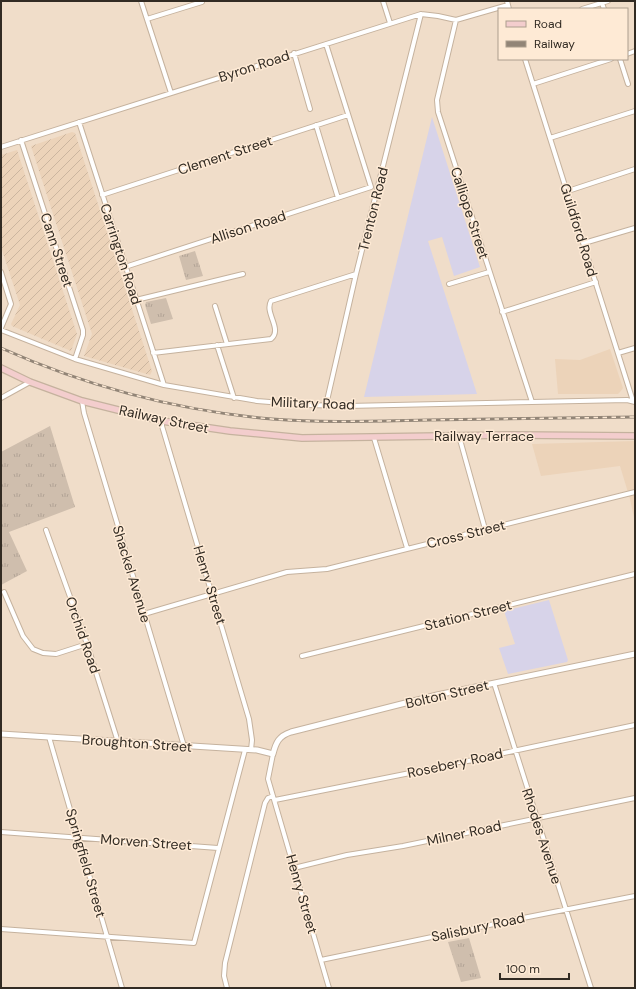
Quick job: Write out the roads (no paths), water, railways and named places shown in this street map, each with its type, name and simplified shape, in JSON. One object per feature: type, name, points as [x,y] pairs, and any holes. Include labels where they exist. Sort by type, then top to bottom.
[{"type":"main road","name":"Railway Street","points":[[1,368],[30,382],[82,400],[162,420],[230,432],[302,438],[334,438]]},
{"type":"main road","name":"Railway Terrace","points":[[334,438],[635,436]]},
{"type":"street","points":[[142,1],[171,93]]},
{"type":"street","points":[[383,1],[390,24]]},
{"type":"street","points":[[585,8],[608,1]]},
{"type":"street","points":[[147,20],[202,2]]},
{"type":"street","points":[[602,3],[604,8]]},
{"type":"street","name":"Byron Road","points":[[1,147],[421,14],[456,20],[508,5]]},
{"type":"street","name":"Trenton Road","points":[[326,405],[356,274],[421,14]]},
{"type":"street","name":"Calliope Street","points":[[456,20],[437,100],[437,107],[532,402]]},
{"type":"street","points":[[326,44],[371,187],[377,190]]},
{"type":"street","points":[[294,53],[310,109]]},
{"type":"street","name":"Guildford Road","points":[[525,60],[634,401]]},
{"type":"street","points":[[533,84],[608,60]]},
{"type":"street","points":[[620,60],[628,84]]},
{"type":"street","points":[[550,138],[635,111]]},
{"type":"street","name":"Clement Street","points":[[102,195],[348,115]]},
{"type":"street","name":"Carrington Road","points":[[79,122],[164,385]]},
{"type":"street","points":[[316,125],[338,198]]},
{"type":"street","name":"Cann Street","points":[[21,140],[83,330],[83,335],[75,359]]},
{"type":"street","points":[[568,191],[635,169]]},
{"type":"street","name":"Allison Road","points":[[126,267],[371,187]]},
{"type":"street","points":[[584,244],[635,228]]},
{"type":"street","points":[[1,272],[11,304],[1,329]]},
{"type":"street","points":[[449,284],[489,272]]},
{"type":"street","points":[[136,300],[243,274]]},
{"type":"street","points":[[153,353],[268,340],[273,338],[275,334],[275,328],[269,310],[271,301],[356,274]]},
{"type":"street","points":[[502,312],[596,282]]},
{"type":"street","points":[[215,306],[227,344]]},
{"type":"street","name":"Military Road","points":[[1,329],[75,359],[164,385],[234,398],[308,405],[634,401]]},
{"type":"street","points":[[217,345],[234,398]]},
{"type":"street","points":[[618,353],[635,348]]},
{"type":"street","points":[[1,398],[30,382]]},
{"type":"street","name":"Shackel Avenue","points":[[82,400],[184,746]]},
{"type":"street","name":"Henry Street","points":[[162,420],[162,426],[249,719],[254,750]]},
{"type":"street","points":[[460,436],[486,529]]},
{"type":"street","points":[[374,438],[407,548]]},
{"type":"street","name":"Cross Street","points":[[144,614],[288,572],[315,571],[635,492]]},
{"type":"street","name":"Orchid Road","points":[[46,530],[87,644],[118,742]]},
{"type":"street","name":"Station Street","points":[[302,656],[635,574]]},
{"type":"street","points":[[4,592],[23,636],[33,649],[43,653],[56,654],[87,644]]},
{"type":"street","name":"Bolton Street","points":[[273,754],[278,739],[291,732],[437,695],[635,654]]},
{"type":"street","name":"Rhodes Avenue","points":[[494,683],[591,988]]},
{"type":"street","name":"Rosebery Road","points":[[274,798],[440,767],[462,761],[475,760],[491,755],[635,726]]},
{"type":"street","name":"Broughton Street","points":[[1,734],[254,750],[273,754]]},
{"type":"street","name":"Springfield Street","points":[[49,737],[122,988]]},
{"type":"street","points":[[1,929],[194,943],[245,750]]},
{"type":"street","name":"Henry Street","points":[[273,754],[268,779],[329,988]]},
{"type":"street","points":[[227,988],[224,974],[225,964],[265,803],[268,798],[274,798]]},
{"type":"street","name":"Milner Road","points":[[294,868],[346,855],[403,846],[635,798]]},
{"type":"street","name":"Morven Street","points":[[1,832],[218,848]]},
{"type":"street","name":"Salisbury Road","points":[[321,960],[635,896]]},
{"type":"railway","points":[[1,348],[66,374],[134,395],[202,410],[272,419],[370,421],[635,417]]}]
